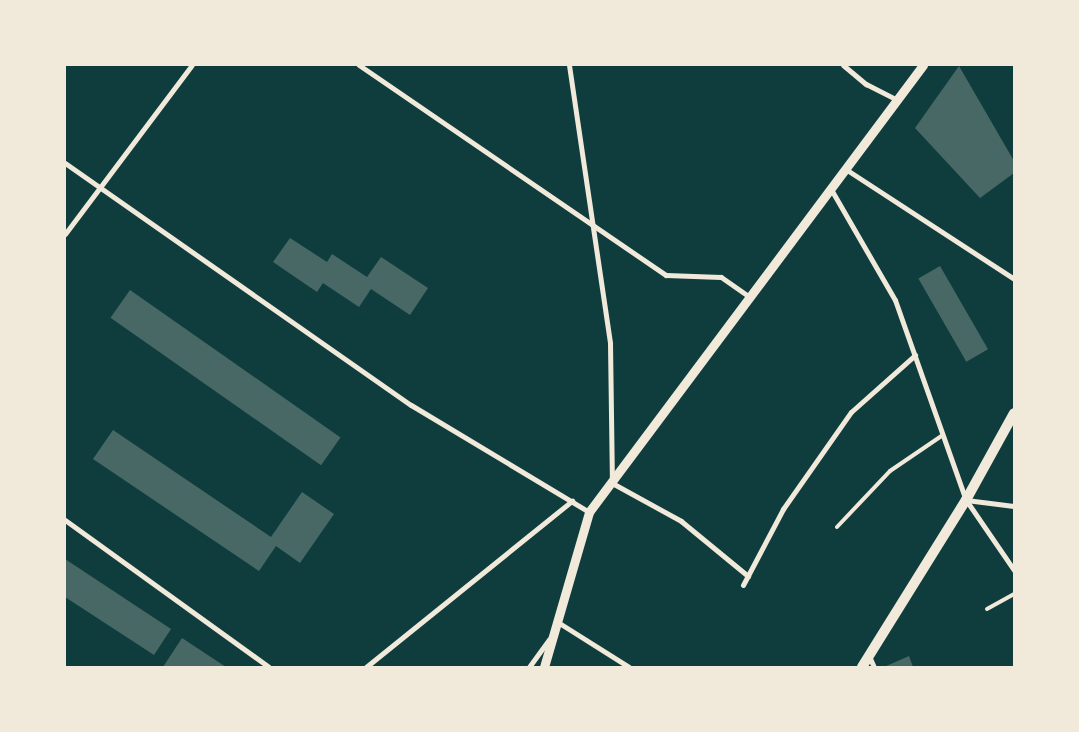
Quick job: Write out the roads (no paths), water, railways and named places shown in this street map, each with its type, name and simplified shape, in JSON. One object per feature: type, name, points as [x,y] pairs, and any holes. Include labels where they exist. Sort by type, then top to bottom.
[{"type":"main road","points":[[862,667],[966,500],[1013,416]]},
{"type":"street","points":[[65,234],[192,65]]},
{"type":"street","points":[[359,65],[666,275],[721,277],[751,297]]},
{"type":"street","points":[[570,65],[610,343],[612,483]]},
{"type":"street","points":[[843,65],[866,84],[897,100]]},
{"type":"street","points":[[544,667],[589,512],[832,191],[923,65]]},
{"type":"street","points":[[65,163],[411,406],[589,512]]},
{"type":"street","points":[[847,170],[1014,279]]},
{"type":"street","points":[[832,191],[895,300],[966,500],[1014,570]]},
{"type":"street","points":[[743,585],[783,509],[851,412],[915,355]]},
{"type":"street","points":[[612,483],[681,520],[748,576]]},
{"type":"street","points":[[966,500],[1014,506]]},
{"type":"street","points":[[366,667],[572,501]]},
{"type":"street","points":[[65,520],[269,667]]},
{"type":"street","points":[[556,621],[629,667]]},
{"type":"street","points":[[530,667],[552,635]]},
{"type":"street","points":[[868,656],[874,667]]},
{"type":"lane","points":[[838,527],[890,472],[943,435]]},
{"type":"lane","points":[[987,609],[1014,594]]}]
